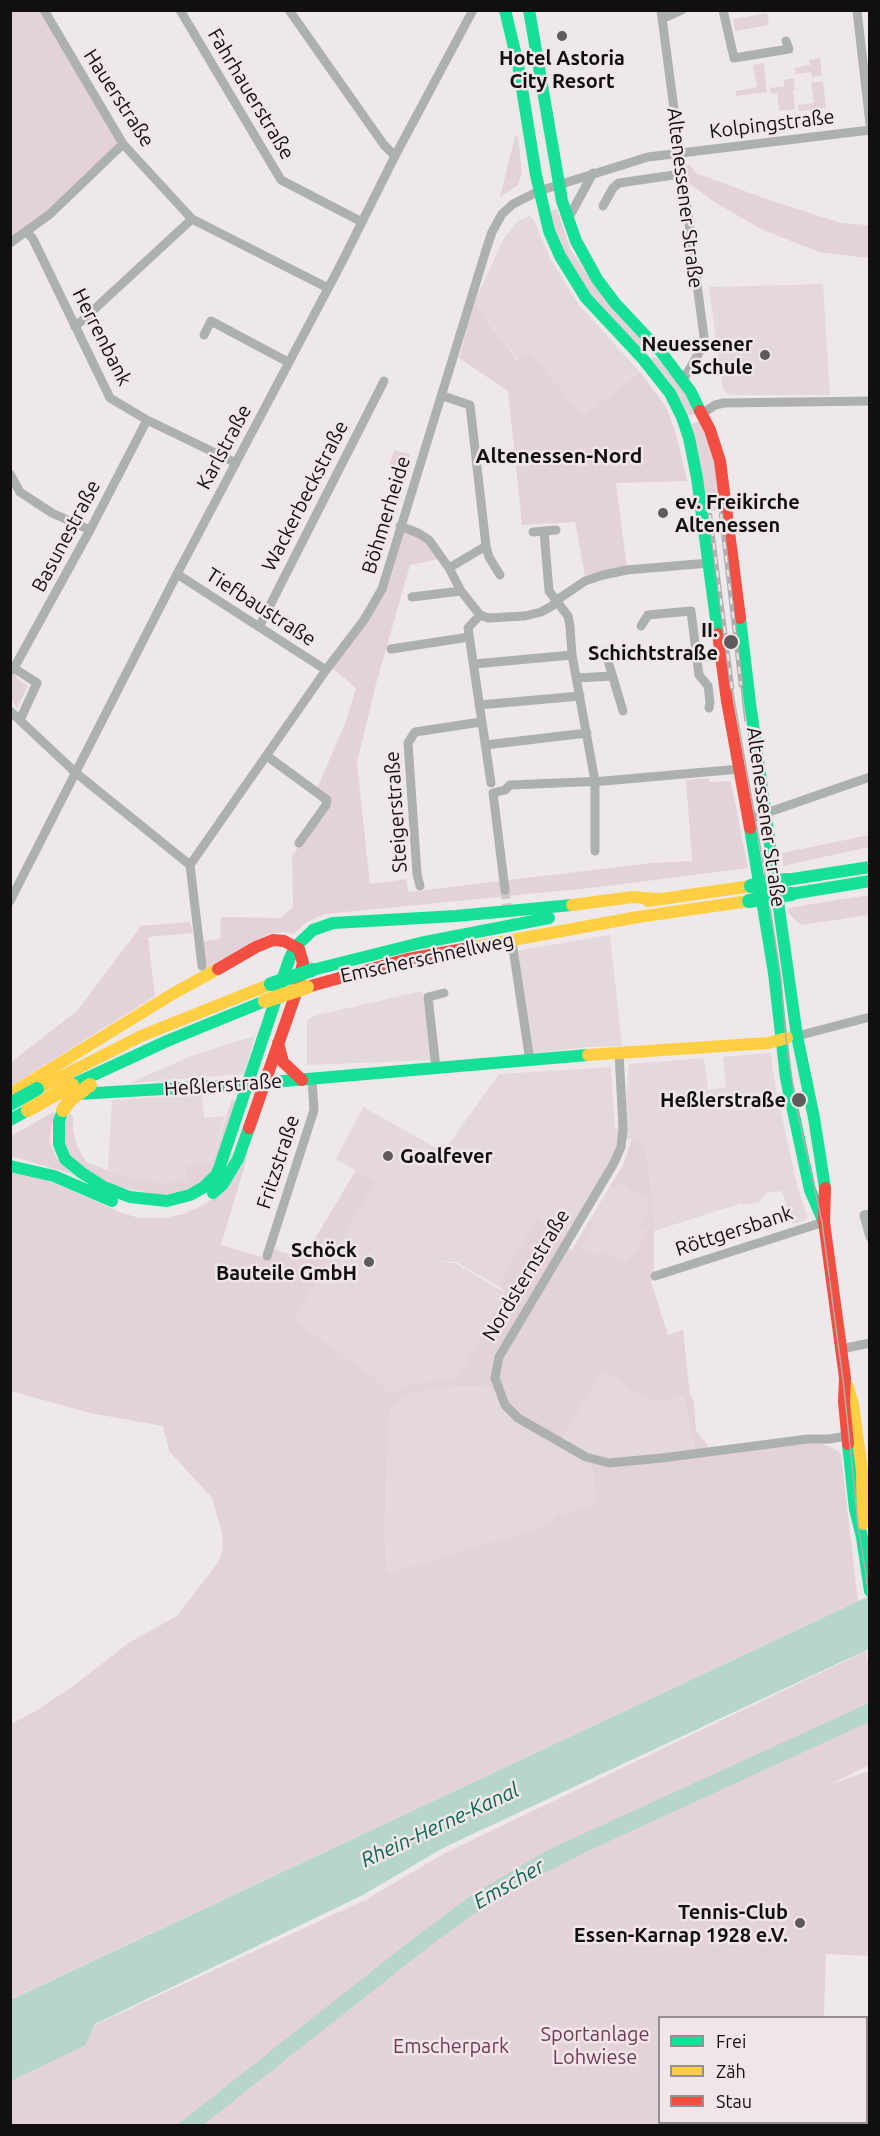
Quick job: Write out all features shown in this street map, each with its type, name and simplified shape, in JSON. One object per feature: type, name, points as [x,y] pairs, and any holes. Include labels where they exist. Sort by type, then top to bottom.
[{"type":"main road","name":"Altenessener Straße","points":[[529,10],[559,184],[576,241],[597,279],[615,303],[661,352],[683,380],[703,413],[720,461],[765,814],[797,1036],[814,1118],[826,1196],[824,1221],[845,1378],[844,1402],[864,1503],[862,1537],[870,1591]]},
{"type":"main road","name":"Altenessener Straße","points":[[505,12],[518,63],[539,192],[549,231],[573,279],[596,309],[643,359],[669,393],[682,417],[698,478],[720,655],[774,973],[786,1078],[810,1190],[824,1221]]},
{"type":"main road","points":[[643,359],[650,354],[661,352]]},
{"type":"main road","points":[[682,417],[694,419],[703,413]]},
{"type":"main road","name":"Emscherschnellweg","points":[[10,1103],[141,1036],[207,1008],[312,970],[369,954],[498,926],[656,899],[870,867]]},
{"type":"main road","name":"Emscherschnellweg","points":[[10,1120],[72,1085],[167,1041],[307,987],[408,959],[638,917],[807,892],[870,880]]},
{"type":"main road","points":[[807,892],[838,896],[870,891]]},
{"type":"main road","points":[[167,1041],[163,1048],[90,1085],[70,1100],[59,1122],[59,1144],[65,1159],[104,1187],[130,1197],[167,1201],[190,1195],[204,1187],[216,1175],[295,947],[313,930],[333,923],[456,916],[633,897],[656,899]]},
{"type":"main road","points":[[10,1166],[54,1176],[104,1198],[142,1210],[184,1209],[214,1192],[232,1170],[265,1082],[296,993],[303,963],[301,954],[295,947],[284,941],[273,940],[256,947],[174,993],[15,1091]]},
{"type":"main road","name":"Heßlerstraße","points":[[10,1103],[88,1093],[249,1084],[619,1052],[768,1042],[797,1036]]},
{"type":"main road","points":[[278,1042],[283,1062],[307,1079]]},
{"type":"street","name":"Hauerstraße","points":[[44,10],[123,144],[192,219],[328,288]]},
{"type":"street","name":"Fahrhauerstraße","points":[[180,10],[281,180],[362,222]]},
{"type":"street","points":[[289,10],[384,145],[395,156]]},
{"type":"street","name":"Karlstraße","points":[[10,901],[177,574],[473,10]]},
{"type":"street","points":[[661,15],[682,10]]},
{"type":"street","points":[[723,10],[734,58],[789,49],[786,41]]},
{"type":"street","points":[[857,10],[870,124]]},
{"type":"street","name":"Altenessener Straße","points":[[661,15],[704,338],[700,351],[683,380]]},
{"type":"street","name":"Kolpingstraße","points":[[679,153],[870,130]]},
{"type":"street","points":[[10,243],[50,214],[123,144]]},
{"type":"street","name":"Böhmerheide","points":[[190,865],[326,670],[364,620],[382,589],[492,232],[506,210],[520,200],[559,184],[648,157],[679,153]]},
{"type":"street","points":[[568,219],[593,173]]},
{"type":"street","points":[[603,206],[613,188],[619,183],[681,174]]},
{"type":"street","points":[[75,327],[192,219]]},
{"type":"street","name":"Herrenbank","points":[[27,232],[33,239],[110,398],[147,420],[236,463]]},
{"type":"street","points":[[204,335],[212,321],[288,362]]},
{"type":"street","name":"Wackerbeckstraße","points":[[259,627],[384,381]]},
{"type":"street","points":[[442,396],[470,405],[486,546],[489,557],[500,575]]},
{"type":"street","points":[[703,413],[715,405],[724,403],[870,401]]},
{"type":"street","name":"Basunestraße","points":[[20,720],[37,683],[12,670],[90,530],[147,420]]},
{"type":"street","points":[[10,474],[20,492],[52,513],[90,530]]},
{"type":"street","points":[[10,498],[20,492]]},
{"type":"street","points":[[400,526],[429,540],[449,568],[461,591],[480,615],[488,618],[525,616],[552,606],[585,581],[603,575],[627,570],[709,563]]},
{"type":"street","points":[[533,532],[556,530]]},
{"type":"street","points":[[544,531],[549,591],[567,616],[576,678],[596,781],[595,850]]},
{"type":"street","points":[[449,568],[486,546]]},
{"type":"street","name":"Tiefbaustraße","points":[[177,574],[326,670]]},
{"type":"street","points":[[412,597],[461,591]]},
{"type":"street","points":[[641,626],[648,615],[691,611],[699,675],[708,686],[709,708]]},
{"type":"street","points":[[480,615],[468,628],[505,890]]},
{"type":"street","points":[[391,648],[469,637]]},
{"type":"street","points":[[605,651],[622,711]]},
{"type":"street","points":[[474,664],[572,655]]},
{"type":"street","points":[[697,658],[720,655]]},
{"type":"street","points":[[576,678],[612,676]]},
{"type":"street","points":[[479,705],[580,696]]},
{"type":"street","points":[[10,711],[76,772],[190,865],[202,966]]},
{"type":"street","name":"Steigerstraße","points":[[420,886],[417,874],[408,743],[415,732],[481,722]]},
{"type":"street","points":[[485,745],[587,734]]},
{"type":"street","points":[[267,756],[327,800],[326,805],[299,843]]},
{"type":"street","points":[[492,788],[505,790],[510,785],[596,781],[740,769]]},
{"type":"street","points":[[749,819],[870,777]]},
{"type":"street","points":[[512,942],[530,1060]]},
{"type":"street","points":[[436,1068],[428,998],[444,993]]},
{"type":"street","points":[[797,1036],[870,1017]]},
{"type":"street","name":"Nordsternstraße","points":[[619,1052],[623,1129],[621,1147],[614,1163],[504,1345],[495,1378],[505,1405],[518,1418],[586,1457],[609,1463],[650,1460],[808,1438],[830,1439],[852,1435]]},
{"type":"street","name":"Fritzstraße","points":[[267,1256],[314,1110],[307,1079]]},
{"type":"street","points":[[870,1214],[864,1215],[870,1237]]},
{"type":"street","name":"Röttgersbank","points":[[655,1276],[824,1221]]},
{"type":"street","points":[[841,1349],[870,1342]]},
{"type":"shaded area","points":[[529,216],[534,220],[551,260],[579,305],[640,372],[584,415],[530,354],[519,361],[474,303],[504,238],[518,221]]},
{"type":"shaded area","points":[[823,284],[830,395],[730,395],[723,390],[709,287]]},
{"type":"shaded area","points":[[610,935],[622,1046],[587,1047],[530,1054],[517,951]]},
{"type":"shaded area","points":[[422,991],[432,1060],[307,1065],[307,1020],[314,1016]]},
{"type":"shaded area","points":[[255,1036],[244,1074],[130,1083],[193,1055]]},
{"type":"shaded area","points":[[769,1053],[797,1185],[807,1216],[806,1220],[793,1224],[782,1191],[766,1193],[758,1203],[743,1205],[742,1203],[654,1231],[654,1270],[650,1271],[572,1250],[610,1186],[615,1189],[619,1183],[633,1194],[635,1191],[632,1139],[623,1140],[629,1064],[704,1058],[708,1090],[726,1087],[723,1057]]},
{"type":"shaded area","points":[[611,1067],[615,1128],[622,1129],[621,1147],[566,1237],[536,1219],[498,1286],[456,1262],[428,1261],[455,1263],[504,1292],[458,1376],[413,1384],[390,1393],[372,1375],[294,1320],[376,1182],[336,1159],[363,1107],[443,1152],[499,1074]]},
{"type":"shaded area","points":[[202,1095],[204,1118],[225,1116],[212,1162],[187,1180],[162,1183],[125,1177],[108,1170],[112,1100]]},
{"type":"shaded area","points":[[603,1371],[652,1402],[683,1397],[696,1452],[609,1462],[561,1441]]},
{"type":"shaded area","points":[[485,1386],[496,1388],[591,1461],[596,1503],[557,1516],[554,1523],[388,1573],[385,1534],[389,1420],[393,1406],[404,1396],[437,1387]]},
{"type":"green space","points":[[11,11],[41,11],[122,144],[50,212],[11,241]]},
{"type":"green space","points":[[767,13],[769,25],[735,31],[733,19]]},
{"type":"green space","points":[[820,58],[822,76],[812,77],[811,72],[796,74],[795,68],[810,65],[809,60]]},
{"type":"green space","points":[[764,63],[767,92],[736,96],[736,91],[757,87],[753,65]]},
{"type":"green space","points":[[794,78],[795,109],[779,111],[777,93],[771,94],[770,88],[784,86],[784,80]]},
{"type":"green space","points":[[823,81],[826,108],[799,111],[798,105],[814,103],[811,83]]},
{"type":"green space","points":[[518,135],[522,172],[518,185],[500,197],[515,136]]},
{"type":"green space","points":[[689,164],[696,173],[766,199],[841,223],[869,225],[869,258],[819,252],[763,230],[716,203],[686,181],[685,167]]},
{"type":"green space","points":[[557,209],[570,249],[586,273],[650,346],[641,350],[590,296],[565,258],[548,212]]},
{"type":"green space","points":[[474,303],[518,361],[530,354],[584,415],[640,372],[666,407],[676,433],[687,481],[616,483],[627,568],[585,575],[575,522],[522,525],[508,391],[459,358]]},
{"type":"green space","points":[[653,357],[657,358],[688,396],[696,413],[688,414],[671,383],[652,362]]},
{"type":"green space","points":[[702,420],[720,479],[724,510],[706,511],[689,425]]},
{"type":"green space","points":[[394,450],[410,454],[405,471],[389,467]]},
{"type":"green space","points":[[402,528],[428,542],[440,559],[410,565],[376,684],[357,763],[370,884],[406,879],[408,892],[652,863],[692,861],[686,780],[708,778],[710,782],[731,782],[748,868],[600,887],[325,914],[305,923],[294,934],[283,932],[268,934],[201,971],[198,942],[220,939],[221,917],[280,918],[293,907],[292,856],[327,806],[316,791],[346,721],[356,688],[331,667],[374,605]]},
{"type":"green space","points":[[15,671],[18,673],[16,678],[28,686],[17,708],[11,699],[11,674]]},
{"type":"green space","points":[[869,835],[869,847],[783,866],[782,853]]},
{"type":"green space","points":[[869,895],[869,915],[801,925],[788,913],[788,908]]},
{"type":"green space","points":[[190,922],[193,933],[148,937],[155,996],[11,1086],[11,1062],[77,1011],[141,926]]},
{"type":"green space","points":[[232,1098],[235,1103],[219,1158],[203,1183],[167,1197],[112,1185],[70,1158],[63,1132],[69,1113],[73,1117],[77,1146],[86,1162],[125,1177],[163,1183],[187,1180],[186,1166],[212,1162]]},
{"type":"green space","points":[[55,1111],[49,1141],[57,1159],[72,1174],[11,1156],[11,1136]]},
{"type":"green space","points":[[632,1139],[644,1144],[651,1192],[654,1270],[651,1282],[668,1335],[683,1330],[690,1395],[694,1401],[696,1431],[707,1444],[708,1451],[696,1452],[683,1397],[652,1402],[603,1371],[561,1441],[519,1417],[501,1397],[497,1367],[566,1246],[572,1250],[590,1220],[595,1223],[581,1247],[598,1256],[602,1249],[626,1263],[634,1251],[636,1252],[647,1231],[639,1227],[650,1208],[648,1199],[635,1191],[633,1194],[619,1183],[615,1189],[610,1186],[623,1165]]},
{"type":"green space","points":[[249,1151],[221,1245],[258,1256],[269,1258],[273,1249],[292,1255],[307,1252],[356,1170],[376,1182],[294,1320],[372,1375],[390,1393],[413,1384],[458,1376],[505,1291],[498,1286],[536,1218],[566,1237],[503,1345],[496,1388],[485,1386],[437,1387],[404,1396],[393,1406],[389,1420],[385,1534],[388,1573],[554,1523],[556,1516],[596,1503],[591,1461],[807,1440],[839,1451],[841,1455],[858,1601],[11,1999],[11,1724],[36,1711],[73,1686],[130,1642],[177,1616],[219,1561],[223,1548],[222,1533],[212,1498],[169,1451],[163,1426],[90,1413],[11,1391],[11,1170],[52,1182],[122,1213],[139,1218],[163,1218],[184,1214],[205,1204],[227,1188]]},
{"type":"green space","points":[[866,1651],[870,1674],[869,1765],[831,1784],[869,1771],[869,1956],[826,1954],[824,2016],[658,2016],[658,2124],[819,2125],[11,2125],[10,2081],[86,2045],[95,2025],[367,1899],[445,1853]]},
{"type":"water","name":"Rhein-Herne-Kanal","points":[[869,1596],[869,1649],[445,1847],[361,1896],[95,2024],[86,2045],[11,2081],[10,2000]]},
{"type":"water","name":"Emscher","points":[[869,1703],[869,1722],[590,1850],[498,1897],[431,1945],[203,2125],[177,2125],[473,1894],[550,1849]]},
{"type":"tunnel","points":[[505,890],[508,914]]},
{"type":"tram line","points":[[741,685],[745,721]]},
{"type":"tram line","points":[[732,688],[781,979],[786,1039],[795,1100],[822,1222],[844,1388],[858,1524],[870,1602]]},
{"type":"railway","points":[[721,514],[741,685]]},
{"type":"railway","points":[[710,515],[732,688]]},
{"type":"traffic: fast","points":[[505,10],[518,64],[536,175],[549,231],[560,256],[586,298],[643,359],[670,393],[682,417],[697,478],[718,634]]},
{"type":"traffic: fast","points":[[529,10],[562,201],[576,241],[597,279],[615,303],[661,352],[691,392],[700,411]]},
{"type":"traffic: fast","points":[[740,618],[797,1036],[814,1118],[825,1188]]},
{"type":"traffic: fast","points":[[750,828],[774,973],[786,1078],[810,1190],[822,1218]]},
{"type":"traffic: fast","points":[[786,880],[870,867]]},
{"type":"traffic: fast","points":[[751,886],[786,880]]},
{"type":"traffic: fast","points":[[791,894],[870,881]]},
{"type":"traffic: fast","points":[[749,901],[791,894]]},
{"type":"traffic: fast","points":[[63,1110],[59,1121],[59,1144],[65,1159],[82,1173],[104,1187],[130,1197],[167,1201],[190,1195],[204,1187],[219,1169],[289,960],[295,947],[313,930],[333,923],[456,916],[572,905]]},
{"type":"traffic: fast","points":[[312,970],[420,943],[549,918]]},
{"type":"traffic: fast","points":[[271,984],[312,970]]},
{"type":"traffic: fast","points":[[72,1085],[167,1041],[265,1001]]},
{"type":"traffic: fast","points":[[78,1094],[249,1084],[588,1055]]},
{"type":"traffic: fast","points":[[10,1104],[37,1089]]},
{"type":"traffic: fast","points":[[10,1120],[28,1110]]},
{"type":"traffic: fast","points":[[213,1193],[223,1184],[238,1159],[249,1128]]},
{"type":"traffic: fast","points":[[10,1166],[54,1176],[112,1201]]},
{"type":"traffic: fast","points":[[848,1444],[855,1509],[862,1537],[870,1591]]},
{"type":"traffic: slow","points":[[648,901],[751,886]]},
{"type":"traffic: slow","points":[[572,905],[633,897],[656,899]]},
{"type":"traffic: slow","points":[[469,948],[638,917],[749,901]]},
{"type":"traffic: slow","points":[[10,1094],[174,993],[218,969]]},
{"type":"traffic: slow","points":[[39,1088],[141,1036],[271,984]]},
{"type":"traffic: slow","points":[[265,1001],[307,987]]},
{"type":"traffic: slow","points":[[588,1055],[768,1043],[787,1038]]},
{"type":"traffic: slow","points":[[28,1110],[72,1085]]},
{"type":"traffic: slow","points":[[63,1110],[70,1100],[90,1085]]},
{"type":"traffic: slow","points":[[848,1387],[853,1404],[862,1470],[863,1524]]},
{"type":"traffic: jam","points":[[700,411],[710,430],[720,461],[740,618]]},
{"type":"traffic: jam","points":[[718,634],[727,701],[750,828]]},
{"type":"traffic: jam","points":[[218,969],[273,940],[284,941],[299,949],[303,963],[296,993],[249,1128]]},
{"type":"traffic: jam","points":[[307,987],[408,959],[469,948]]},
{"type":"traffic: jam","points":[[278,1043],[283,1062],[302,1080]]},
{"type":"traffic: jam","points":[[825,1188],[824,1222],[845,1378],[844,1402],[848,1444]]},
{"type":"place","name":"Hotel Astoria City Resort","points":[[562,36]]},
{"type":"place","name":"Neuessener Schule","points":[[765,355]]},
{"type":"place","name":"ev. Freikirche Altenessen","points":[[663,513]]},
{"type":"place","name":"II. Schichtstraße","points":[[731,642]]},
{"type":"place","name":"Heßlerstraße","points":[[799,1100]]},
{"type":"place","name":"Goalfever","points":[[388,1156]]},
{"type":"place","name":"Schöck Bauteile GmbH","points":[[369,1262]]},
{"type":"place","name":"Tennis-Club Essen-Karnap 1928 e.V.","points":[[800,1923]]},
{"type":"district","name":"Altenessen-Nord","points":[[559,456]]},
{"type":"park label","name":"Emscherpark","points":[[451,2046]]},
{"type":"park label","name":"Sportanlage Lohwiese","points":[[595,2046]]}]
